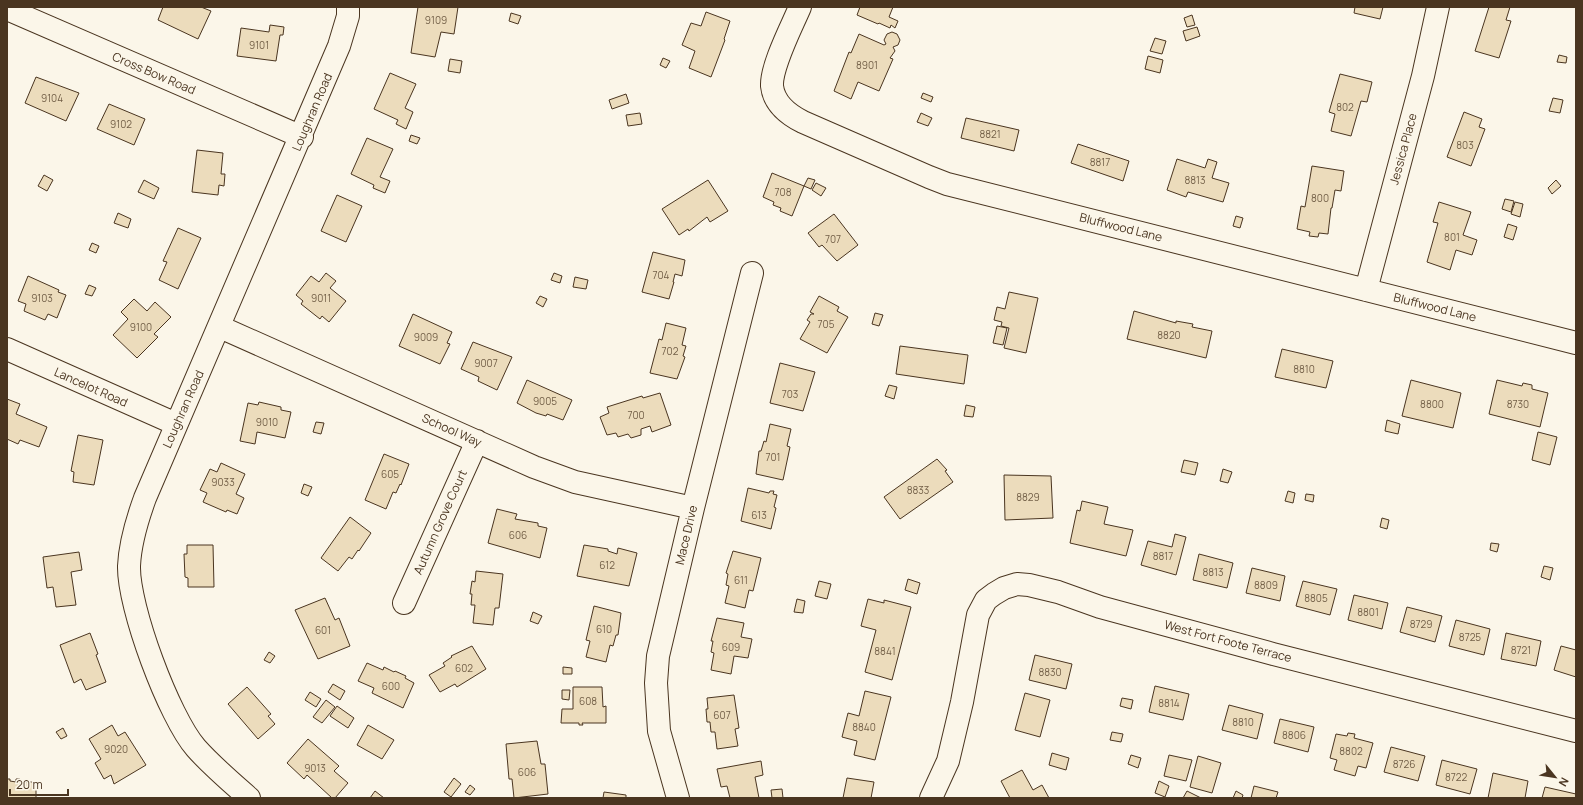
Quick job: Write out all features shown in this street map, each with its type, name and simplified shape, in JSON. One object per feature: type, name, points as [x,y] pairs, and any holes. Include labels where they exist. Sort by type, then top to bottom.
[{"type":"street","name":"Loughran Road","points":[[249,798],[195,747],[180,725],[164,691],[146,645],[135,605],[129,567],[136,525],[176,424],[220,327],[302,137],[339,46],[348,16],[348,7]]},
{"type":"street","name":"Bluffwood Lane","points":[[800,7],[774,69],[772,86],[779,103],[788,114],[803,122],[947,184],[1576,343]]},
{"type":"street","name":"Jessica Place","points":[[1366,290],[1423,76],[1438,7]]},
{"type":"street","name":"Cross Bow Road","points":[[7,9],[302,137]]},
{"type":"street","name":"Mace Drive","points":[[678,798],[659,731],[656,683],[658,656],[693,508],[752,273]]},
{"type":"street","name":"School Way","points":[[220,327],[534,467],[575,482],[693,508]]},
{"type":"street","name":"Lancelot Road","points":[[7,349],[176,424]]},
{"type":"street","name":"Autumn Grove Court","points":[[404,603],[477,441]]},
{"type":"street","name":"West Fort Foote Terrace","points":[[931,798],[948,761],[962,702],[974,630],[978,615],[986,600],[1004,588],[1017,584],[1030,585],[1058,592],[1100,606],[1273,654],[1576,731]]},
{"type":"building","points":[[163,7],[201,7],[211,11],[198,39],[158,20]]},
{"type":"building","points":[[418,7],[458,7],[454,34],[441,32],[435,57],[411,53]]},
{"type":"building","points":[[860,7],[893,7],[889,17],[898,21],[895,28],[891,25],[890,28],[879,23],[878,24],[857,15]]},
{"type":"building","points":[[1355,7],[1383,7],[1380,19],[1354,13]]},
{"type":"building","points":[[1489,7],[1510,7],[1506,20],[1511,21],[1499,58],[1475,51]]},
{"type":"building","points":[[706,12],[730,21],[724,39],[725,40],[711,77],[689,68],[695,51],[682,45],[691,23],[701,26]]},
{"type":"building","points":[[511,13],[521,16],[518,24],[509,21]]},
{"type":"building","points":[[1192,15],[1195,25],[1187,27],[1184,18]]},
{"type":"building","points":[[270,25],[284,27],[283,35],[280,35],[276,61],[237,56],[241,28],[269,32]]},
{"type":"building","points":[[1197,27],[1200,36],[1186,41],[1183,31]]},
{"type":"building","points":[[892,32],[897,34],[900,40],[898,45],[893,47],[895,51],[890,58],[893,59],[879,91],[858,82],[851,99],[834,91],[849,52],[851,53],[859,34],[884,45],[886,44],[884,40],[887,34]]},
{"type":"building","points":[[1155,38],[1166,41],[1162,54],[1150,51]]},
{"type":"building","points":[[1559,55],[1567,57],[1566,63],[1557,62]]},
{"type":"building","points":[[1148,56],[1163,60],[1160,73],[1145,69]]},
{"type":"building","points":[[663,58],[670,61],[666,68],[660,65]]},
{"type":"building","points":[[450,59],[462,61],[460,73],[448,71]]},
{"type":"building","points":[[390,73],[416,84],[405,108],[413,112],[406,129],[396,124],[398,120],[374,109]]},
{"type":"building","points":[[1340,74],[1372,82],[1367,102],[1361,101],[1351,136],[1331,131],[1335,114],[1329,112]]},
{"type":"building","points":[[36,77],[79,93],[66,121],[25,103]]},
{"type":"building","points":[[923,93],[933,97],[931,102],[921,98]]},
{"type":"building","points":[[626,94],[629,103],[612,109],[609,100]]},
{"type":"building","points":[[1553,98],[1563,100],[1560,113],[1549,111]]},
{"type":"building","points":[[109,104],[145,119],[134,145],[97,129]]},
{"type":"building","points":[[1464,112],[1482,119],[1479,127],[1485,129],[1471,166],[1447,157]]},
{"type":"building","points":[[640,113],[642,124],[628,126],[626,115]]},
{"type":"building","points":[[921,113],[932,118],[928,126],[917,122]]},
{"type":"building","points":[[966,118],[1019,130],[1014,151],[961,138]]},
{"type":"building","points":[[411,135],[420,138],[417,144],[409,141]]},
{"type":"building","points":[[367,138],[393,149],[380,177],[390,181],[385,193],[373,188],[374,185],[351,174]]},
{"type":"building","points":[[1078,144],[1129,161],[1123,181],[1071,163]]},
{"type":"building","points":[[197,150],[223,153],[221,174],[225,174],[224,186],[219,185],[218,195],[192,192]]},
{"type":"building","points":[[1177,159],[1205,168],[1208,159],[1217,162],[1212,178],[1229,183],[1223,202],[1188,192],[1186,197],[1167,190]]},
{"type":"building","points":[[1312,166],[1344,171],[1341,191],[1335,190],[1328,234],[1319,233],[1318,237],[1309,236],[1310,232],[1297,229],[1301,206],[1305,207]]},
{"type":"building","points":[[772,173],[804,186],[792,216],[780,211],[781,208],[773,205],[774,202],[763,197]]},
{"type":"building","points":[[44,175],[53,180],[47,191],[38,186]]},
{"type":"building","points":[[808,178],[815,180],[811,189],[804,186]]},
{"type":"building","points":[[144,180],[159,188],[154,199],[138,192]]},
{"type":"building","points":[[708,180],[728,211],[710,222],[707,217],[689,231],[688,229],[679,235],[662,209]]},
{"type":"building","points":[[1556,180],[1561,186],[1552,194],[1548,188]]},
{"type":"building","points":[[816,183],[826,188],[821,196],[812,190]]},
{"type":"building","points":[[337,195],[362,206],[346,242],[321,231]]},
{"type":"building","points":[[1505,199],[1514,201],[1511,212],[1502,209]]},
{"type":"building","points":[[1439,202],[1471,212],[1463,235],[1477,240],[1472,255],[1456,250],[1450,270],[1427,262],[1438,223],[1433,222]]},
{"type":"building","points":[[1515,202],[1523,204],[1520,217],[1511,214]]},
{"type":"building","points":[[118,213],[131,219],[128,228],[114,223]]},
{"type":"building","points":[[834,214],[858,245],[837,261],[822,245],[819,247],[808,233]]},
{"type":"building","points":[[1236,216],[1243,218],[1240,228],[1233,226]]},
{"type":"building","points":[[1508,224],[1517,227],[1513,240],[1504,237]]},
{"type":"building","points":[[178,228],[201,238],[178,289],[159,280],[167,262],[163,261]]},
{"type":"building","points":[[92,243],[99,246],[96,253],[89,250]]},
{"type":"building","points":[[653,252],[685,260],[682,276],[675,274],[669,299],[642,292]]},
{"type":"building","points":[[326,273],[336,281],[330,288],[346,301],[329,322],[322,316],[320,319],[301,304],[303,301],[296,295],[311,276],[319,282]]},
{"type":"building","points":[[554,273],[562,276],[560,283],[551,280]]},
{"type":"building","points":[[28,276],[59,290],[58,292],[66,295],[57,318],[48,314],[45,320],[24,311],[26,304],[18,301]]},
{"type":"building","points":[[575,277],[588,280],[586,289],[573,287]]},
{"type":"building","points":[[89,285],[96,288],[92,296],[85,294]]},
{"type":"building","points":[[1009,292],[1038,298],[1026,353],[1004,348],[1009,328],[1001,326],[1002,322],[994,320],[997,307],[1005,309]]},
{"type":"building","points":[[540,296],[547,299],[543,307],[536,303]]},
{"type":"building","points":[[819,296],[839,307],[837,311],[848,317],[827,353],[800,339],[810,322],[807,320],[811,314],[814,314],[810,312]]},
{"type":"building","points":[[134,299],[147,311],[155,302],[171,317],[154,334],[158,337],[137,358],[113,335],[128,319],[121,312]]},
{"type":"building","points":[[1134,311],[1176,323],[1176,321],[1193,324],[1192,327],[1212,331],[1206,358],[1127,339]]},
{"type":"building","points":[[875,313],[883,315],[879,326],[872,324]]},
{"type":"building","points":[[413,314],[452,332],[447,343],[450,344],[440,364],[399,346]]},
{"type":"building","points":[[666,323],[686,328],[682,345],[686,346],[683,356],[685,357],[677,379],[650,373],[659,339],[662,340]]},
{"type":"building","points":[[997,326],[1007,328],[1003,345],[993,343]]},
{"type":"building","points":[[473,342],[512,357],[497,390],[478,381],[479,377],[461,369]]},
{"type":"building","points":[[900,346],[968,355],[964,384],[896,374]]},
{"type":"building","points":[[1282,349],[1333,361],[1326,388],[1275,377]]},
{"type":"building","points":[[780,363],[815,372],[803,411],[770,403]]},
{"type":"building","points":[[527,380],[572,400],[563,420],[547,414],[546,416],[536,413],[517,403]]},
{"type":"building","points":[[1411,380],[1461,393],[1453,428],[1402,416]]},
{"type":"building","points":[[1497,380],[1522,386],[1523,383],[1532,385],[1532,389],[1548,393],[1540,427],[1489,414]]},
{"type":"building","points":[[889,385],[897,387],[894,399],[885,396]]},
{"type":"building","points":[[660,393],[671,425],[652,432],[650,426],[641,429],[641,435],[631,438],[628,434],[618,437],[616,433],[607,435],[600,417],[609,413],[607,407],[642,396],[643,398]]},
{"type":"building","points":[[7,399],[20,404],[16,414],[47,427],[39,447],[20,440],[18,444],[7,439]]},
{"type":"building","points":[[259,402],[281,407],[281,410],[291,412],[285,438],[257,432],[255,444],[240,441],[248,403],[258,405]]},
{"type":"building","points":[[966,405],[975,407],[973,417],[964,416]]},
{"type":"building","points":[[1387,420],[1400,424],[1398,434],[1385,431]]},
{"type":"building","points":[[316,422],[324,423],[321,434],[313,432]]},
{"type":"building","points":[[770,424],[791,429],[787,446],[790,447],[783,480],[756,474],[759,451],[761,451],[764,441],[766,442]]},
{"type":"building","points":[[1538,432],[1557,437],[1550,465],[1532,460]]},
{"type":"building","points":[[78,435],[103,440],[94,485],[73,482],[74,472],[71,471]]},
{"type":"building","points":[[384,454],[409,464],[401,485],[400,484],[396,493],[393,492],[386,509],[365,500]]},
{"type":"building","points":[[937,459],[947,470],[945,471],[953,482],[900,519],[884,497]]},
{"type":"building","points":[[1184,460],[1198,463],[1195,475],[1181,472]]},
{"type":"building","points":[[221,463],[245,474],[236,494],[244,498],[237,514],[227,510],[226,512],[203,502],[207,493],[200,490],[210,469],[217,472]]},
{"type":"building","points":[[1223,469],[1232,472],[1228,483],[1220,481]]},
{"type":"building","points":[[1004,475],[1051,476],[1053,518],[1005,520]]},
{"type":"building","points":[[304,484],[312,487],[308,496],[301,493]]},
{"type":"building","points":[[748,488],[769,493],[770,491],[774,491],[773,494],[777,495],[774,507],[776,508],[771,529],[741,521]]},
{"type":"building","points":[[1288,491],[1295,493],[1293,503],[1285,501]]},
{"type":"building","points":[[1306,494],[1314,495],[1313,502],[1305,500]]},
{"type":"building","points":[[1082,501],[1108,507],[1104,524],[1133,530],[1126,556],[1070,543],[1077,510],[1080,511]]},
{"type":"building","points":[[497,509],[517,514],[515,519],[538,523],[538,526],[547,528],[540,558],[488,543]]},
{"type":"building","points":[[350,517],[371,533],[359,551],[358,550],[352,559],[349,557],[338,571],[321,558]]},
{"type":"building","points":[[1382,518],[1389,520],[1387,529],[1380,527]]},
{"type":"building","points":[[1175,534],[1186,537],[1176,575],[1141,565],[1148,541],[1172,547]]},
{"type":"building","points":[[1491,543],[1499,544],[1497,552],[1490,550]]},
{"type":"building","points":[[187,545],[213,545],[214,587],[188,587],[188,578],[185,577],[184,554],[187,554]]},
{"type":"building","points":[[584,545],[608,549],[608,551],[617,554],[618,548],[637,553],[629,586],[577,576]]},
{"type":"building","points":[[733,551],[761,558],[753,591],[749,590],[745,608],[725,603],[729,586],[726,585],[728,574],[726,573]]},
{"type":"building","points":[[79,552],[82,570],[71,572],[76,605],[56,607],[53,587],[47,588],[43,557]]},
{"type":"building","points":[[1199,554],[1233,563],[1227,588],[1193,580]]},
{"type":"building","points":[[1544,566],[1553,568],[1550,580],[1541,577]]},
{"type":"building","points":[[1252,568],[1285,576],[1280,601],[1246,593]]},
{"type":"building","points":[[476,571],[503,574],[499,608],[495,608],[493,625],[473,623],[475,605],[471,605],[472,594],[470,594],[472,581],[475,582]]},
{"type":"building","points":[[908,579],[920,583],[917,594],[905,590]]},
{"type":"building","points":[[819,581],[831,584],[827,599],[815,596]]},
{"type":"building","points":[[1303,581],[1337,589],[1330,615],[1296,606]]},
{"type":"building","points":[[1354,595],[1388,603],[1382,629],[1348,620]]},
{"type":"building","points":[[325,598],[335,620],[339,618],[350,646],[318,659],[295,610]]},
{"type":"building","points":[[797,599],[805,601],[803,613],[794,612]]},
{"type":"building","points":[[868,599],[884,603],[884,600],[911,607],[892,680],[865,672],[876,630],[861,626]]},
{"type":"building","points":[[594,606],[621,613],[618,635],[616,635],[613,646],[610,645],[606,662],[586,657],[590,641],[586,640]]},
{"type":"building","points":[[1407,607],[1442,616],[1435,642],[1400,632]]},
{"type":"building","points":[[533,612],[542,616],[538,624],[530,621]]},
{"type":"building","points":[[717,618],[744,623],[741,637],[752,639],[748,658],[734,656],[731,674],[711,670],[714,653],[711,652],[713,641],[711,641]]},
{"type":"building","points":[[1456,620],[1490,629],[1484,655],[1449,646]]},
{"type":"building","points":[[90,633],[106,682],[86,690],[81,679],[74,683],[60,645]]},
{"type":"building","points":[[1506,633],[1541,641],[1536,666],[1501,659]]},
{"type":"building","points":[[472,646],[486,669],[457,687],[455,684],[440,692],[429,675],[445,666],[443,663],[452,657],[451,656]]},
{"type":"building","points":[[1561,646],[1576,650],[1576,677],[1554,670]]},
{"type":"building","points":[[269,652],[275,656],[270,663],[264,660]]},
{"type":"building","points":[[1035,655],[1072,664],[1066,689],[1029,680]]},
{"type":"building","points":[[367,663],[383,670],[384,667],[394,672],[395,671],[406,676],[405,678],[414,683],[403,708],[372,693],[374,688],[358,681]]},
{"type":"building","points":[[563,667],[572,668],[572,674],[563,674]]},
{"type":"building","points":[[333,684],[345,691],[340,700],[328,692]]},
{"type":"building","points":[[1155,686],[1189,694],[1183,720],[1149,712]]},
{"type":"building","points":[[247,687],[271,714],[268,716],[275,724],[258,739],[228,704]]},
{"type":"building","points":[[573,687],[602,687],[603,707],[606,706],[606,723],[582,723],[583,725],[579,725],[579,723],[561,723],[562,709],[573,709]]},
{"type":"building","points":[[562,690],[570,690],[569,700],[562,699]]},
{"type":"building","points":[[865,691],[891,697],[875,760],[854,755],[857,741],[842,737],[848,713],[859,716]]},
{"type":"building","points":[[310,692],[321,699],[316,707],[305,700]]},
{"type":"building","points":[[1025,693],[1050,700],[1040,737],[1015,730]]},
{"type":"building","points":[[734,695],[739,728],[735,729],[738,746],[717,749],[715,732],[711,732],[710,722],[707,722],[707,698]]},
{"type":"building","points":[[1122,698],[1133,700],[1131,709],[1120,706]]},
{"type":"building","points":[[326,700],[335,707],[322,723],[313,717]]},
{"type":"building","points":[[1229,705],[1263,714],[1257,739],[1222,730]]},
{"type":"building","points":[[337,706],[354,718],[348,728],[330,716]]},
{"type":"building","points":[[1280,719],[1314,727],[1308,752],[1274,743]]},
{"type":"building","points":[[112,725],[118,736],[125,732],[146,765],[114,784],[111,775],[104,779],[95,763],[101,759],[89,739]]},
{"type":"building","points":[[368,725],[394,740],[382,759],[357,745]]},
{"type":"building","points":[[63,728],[67,736],[61,739],[56,732]]},
{"type":"building","points":[[1112,732],[1123,734],[1121,742],[1110,740]]},
{"type":"building","points":[[1348,733],[1355,734],[1354,738],[1373,743],[1366,768],[1358,766],[1355,776],[1334,770],[1337,760],[1330,758],[1336,734],[1347,736]]},
{"type":"building","points":[[308,739],[339,766],[334,771],[348,783],[335,798],[332,798],[307,775],[304,779],[287,763]]},
{"type":"building","points":[[537,741],[541,764],[545,764],[548,794],[514,798],[512,779],[509,779],[506,744]]},
{"type":"building","points":[[1391,747],[1425,756],[1418,781],[1384,772]]},
{"type":"building","points":[[1052,753],[1069,758],[1066,770],[1049,765]]},
{"type":"building","points":[[1131,755],[1141,758],[1138,768],[1128,764]]},
{"type":"building","points":[[1169,755],[1192,760],[1186,781],[1164,776]]},
{"type":"building","points":[[1198,756],[1221,763],[1212,793],[1190,787]]},
{"type":"building","points":[[1442,760],[1477,769],[1470,794],[1436,785]]},
{"type":"building","points":[[761,761],[763,775],[755,777],[759,798],[730,798],[727,786],[721,787],[717,769]]},
{"type":"building","points":[[1022,770],[1033,790],[1042,785],[1049,798],[1010,798],[1001,781]]},
{"type":"building","points":[[1493,773],[1528,781],[1525,798],[1488,798]]},
{"type":"building","points":[[454,778],[461,784],[451,797],[444,792]]},
{"type":"building","points":[[847,778],[874,782],[871,798],[843,798]]},
{"type":"building","points":[[7,779],[16,782],[16,779],[20,779],[21,782],[36,782],[36,798],[7,798]]},
{"type":"building","points":[[1159,781],[1169,786],[1165,797],[1155,793]]},
{"type":"building","points":[[470,785],[475,789],[470,795],[465,792]]},
{"type":"building","points":[[1254,786],[1278,792],[1276,798],[1251,798]]},
{"type":"building","points":[[1545,787],[1576,794],[1576,798],[1542,798]]},
{"type":"building","points":[[782,789],[783,798],[772,798],[771,790]]},
{"type":"building","points":[[375,791],[384,798],[370,798]]},
{"type":"building","points":[[1187,791],[1201,798],[1183,798]]},
{"type":"building","points":[[1236,791],[1243,795],[1242,798],[1233,798]]},
{"type":"building","points":[[604,792],[626,795],[626,798],[603,798]]}]
